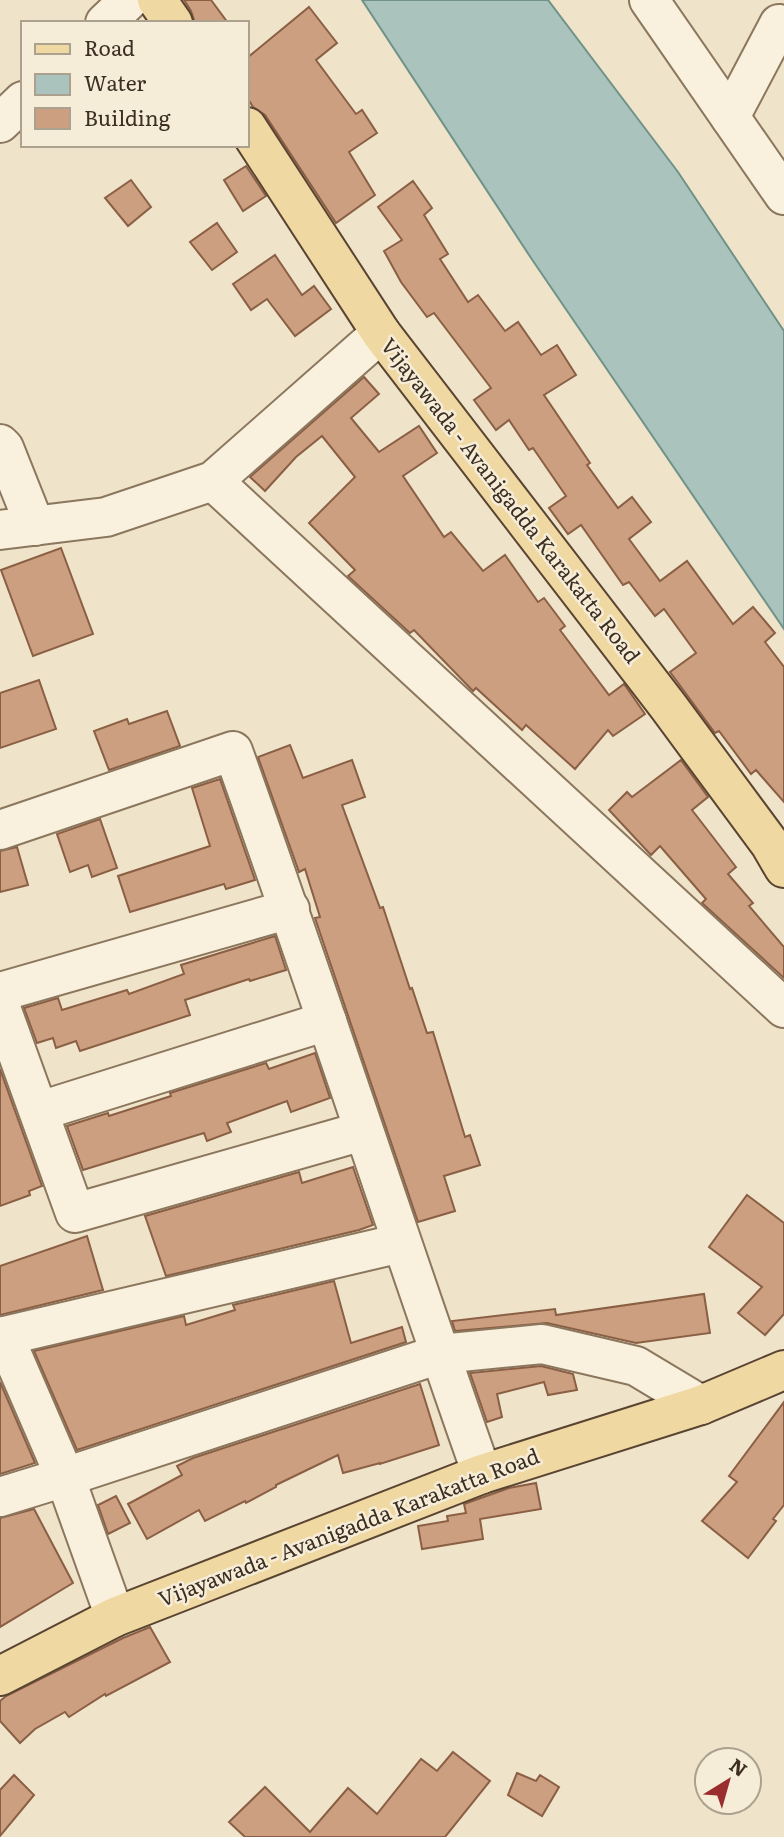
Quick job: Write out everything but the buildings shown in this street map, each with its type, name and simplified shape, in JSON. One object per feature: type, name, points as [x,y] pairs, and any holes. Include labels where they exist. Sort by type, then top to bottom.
[{"type":"main road","points":[[157,0],[172,21]]},
{"type":"main road","name":"Vijayawada - Avanigadda Karakatta Road","points":[[248,129],[381,332],[668,706],[770,844],[784,868]]},
{"type":"main road","name":"Vijayawada - Avanigadda Karakatta Road","points":[[0,1676],[115,1617],[482,1474],[701,1405],[784,1370]]},
{"type":"street","points":[[107,21],[129,0]]},
{"type":"street","points":[[649,0],[784,195]]},
{"type":"street","points":[[730,117],[776,15]]},
{"type":"street","points":[[0,122],[21,103]]},
{"type":"street","points":[[0,444],[4,448],[17,528],[106,517],[213,481],[381,332]]},
{"type":"street","points":[[213,481],[784,1008]]},
{"type":"street","points":[[0,830],[233,751],[290,909],[401,1243],[482,1474]]},
{"type":"street","points":[[0,992],[290,909]]},
{"type":"street","points":[[0,1005],[75,1213],[363,1131]]},
{"type":"street","points":[[40,1111],[327,1021]]},
{"type":"street","points":[[115,1617],[65,1477],[2,1337],[401,1243]]},
{"type":"street","points":[[0,1497],[440,1354],[542,1344],[636,1366],[701,1405]]},
{"type":"water","points":[[362,0],[548,0],[678,172],[784,331],[784,629],[531,258]]}]
